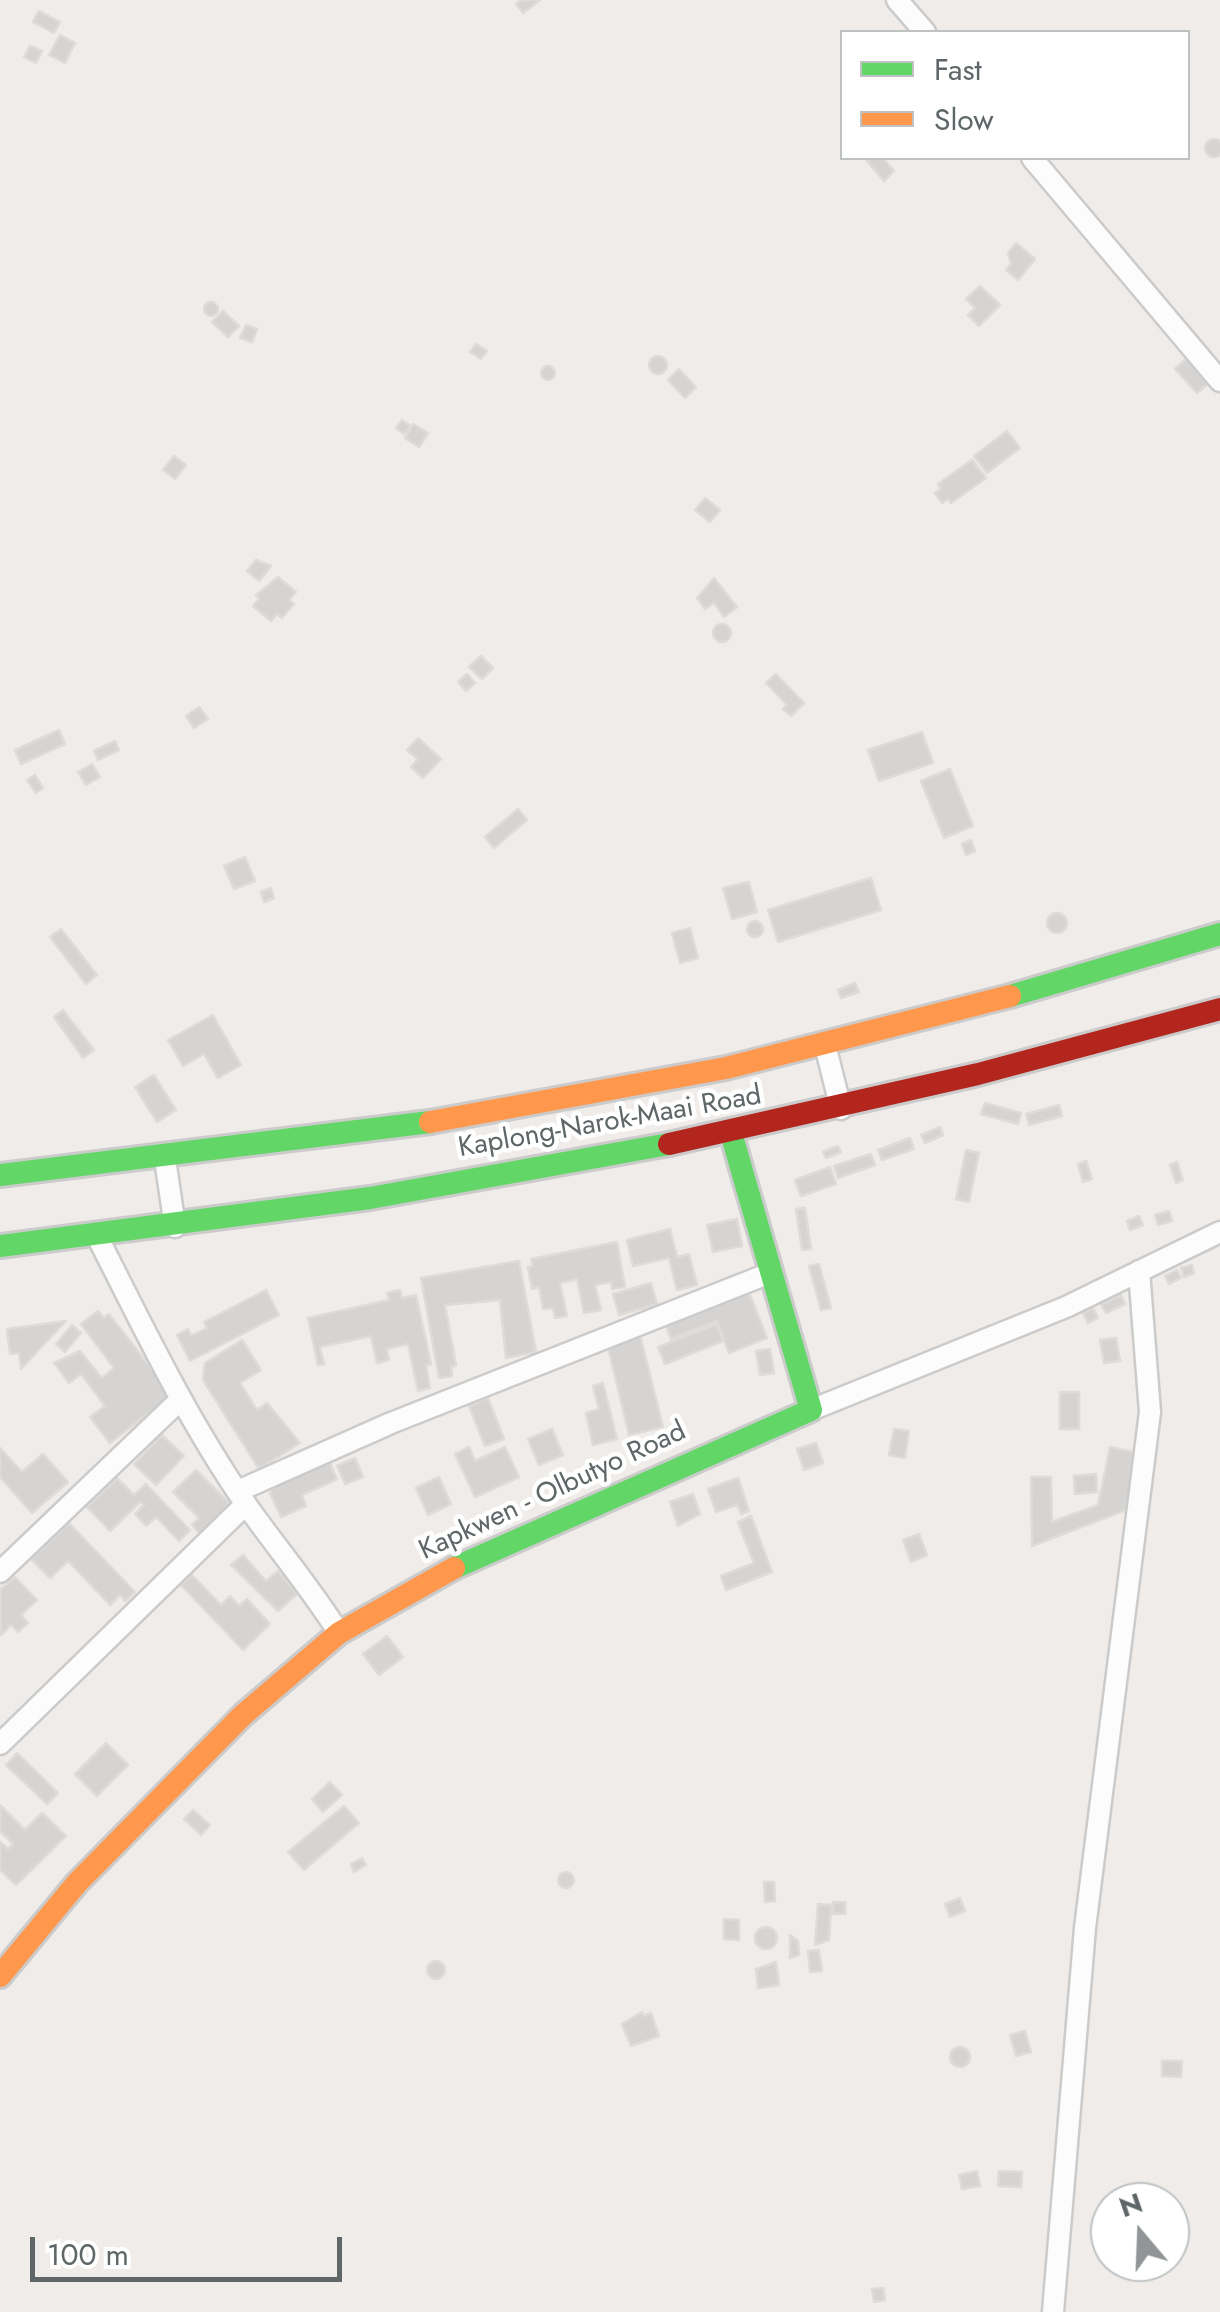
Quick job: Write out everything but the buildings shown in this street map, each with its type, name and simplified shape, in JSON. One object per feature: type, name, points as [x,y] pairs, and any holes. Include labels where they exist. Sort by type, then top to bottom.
[{"type":"main road","points":[[0,1175],[165,1159],[518,1108],[825,1045],[1048,986],[1220,934]]},
{"type":"main road","name":"Kaplong-Narok-Maai Road","points":[[0,1246],[174,1227],[585,1162],[841,1109],[1220,1009]]},
{"type":"main road","points":[[731,1133],[811,1410]]},
{"type":"main road","name":"Kapkwen - Olbutyo Road","points":[[0,1976],[77,1883],[243,1715],[339,1633],[472,1556],[811,1410]]},
{"type":"street","points":[[897,0],[923,30]]},
{"type":"street","points":[[1034,160],[1220,381]]},
{"type":"street","points":[[825,1045],[841,1109]]},
{"type":"street","points":[[165,1159],[174,1227]]},
{"type":"street","points":[[811,1410],[1066,1307],[1220,1232]]},
{"type":"street","points":[[97,1236],[180,1400],[242,1498],[302,1574],[339,1633]]},
{"type":"street","points":[[0,1744],[242,1498],[391,1422],[770,1272]]},
{"type":"street","points":[[1053,2312],[1085,1928],[1150,1412],[1139,1272]]},
{"type":"street","points":[[0,1572],[180,1400]]},
{"type":"traffic: fast","points":[[1010,996],[1220,934]]},
{"type":"traffic: fast","points":[[0,1175],[430,1122]]},
{"type":"traffic: fast","points":[[454,1568],[811,1410],[731,1133]]},
{"type":"traffic: fast","points":[[0,1246],[370,1198],[669,1144]]},
{"type":"traffic: slow","points":[[430,1122],[726,1068],[1010,996]]},
{"type":"traffic: slow","points":[[0,1976],[77,1883],[243,1715],[339,1633],[454,1568]]},
{"type":"traffic: jam","points":[[669,1144],[978,1074],[1220,1009]]}]
